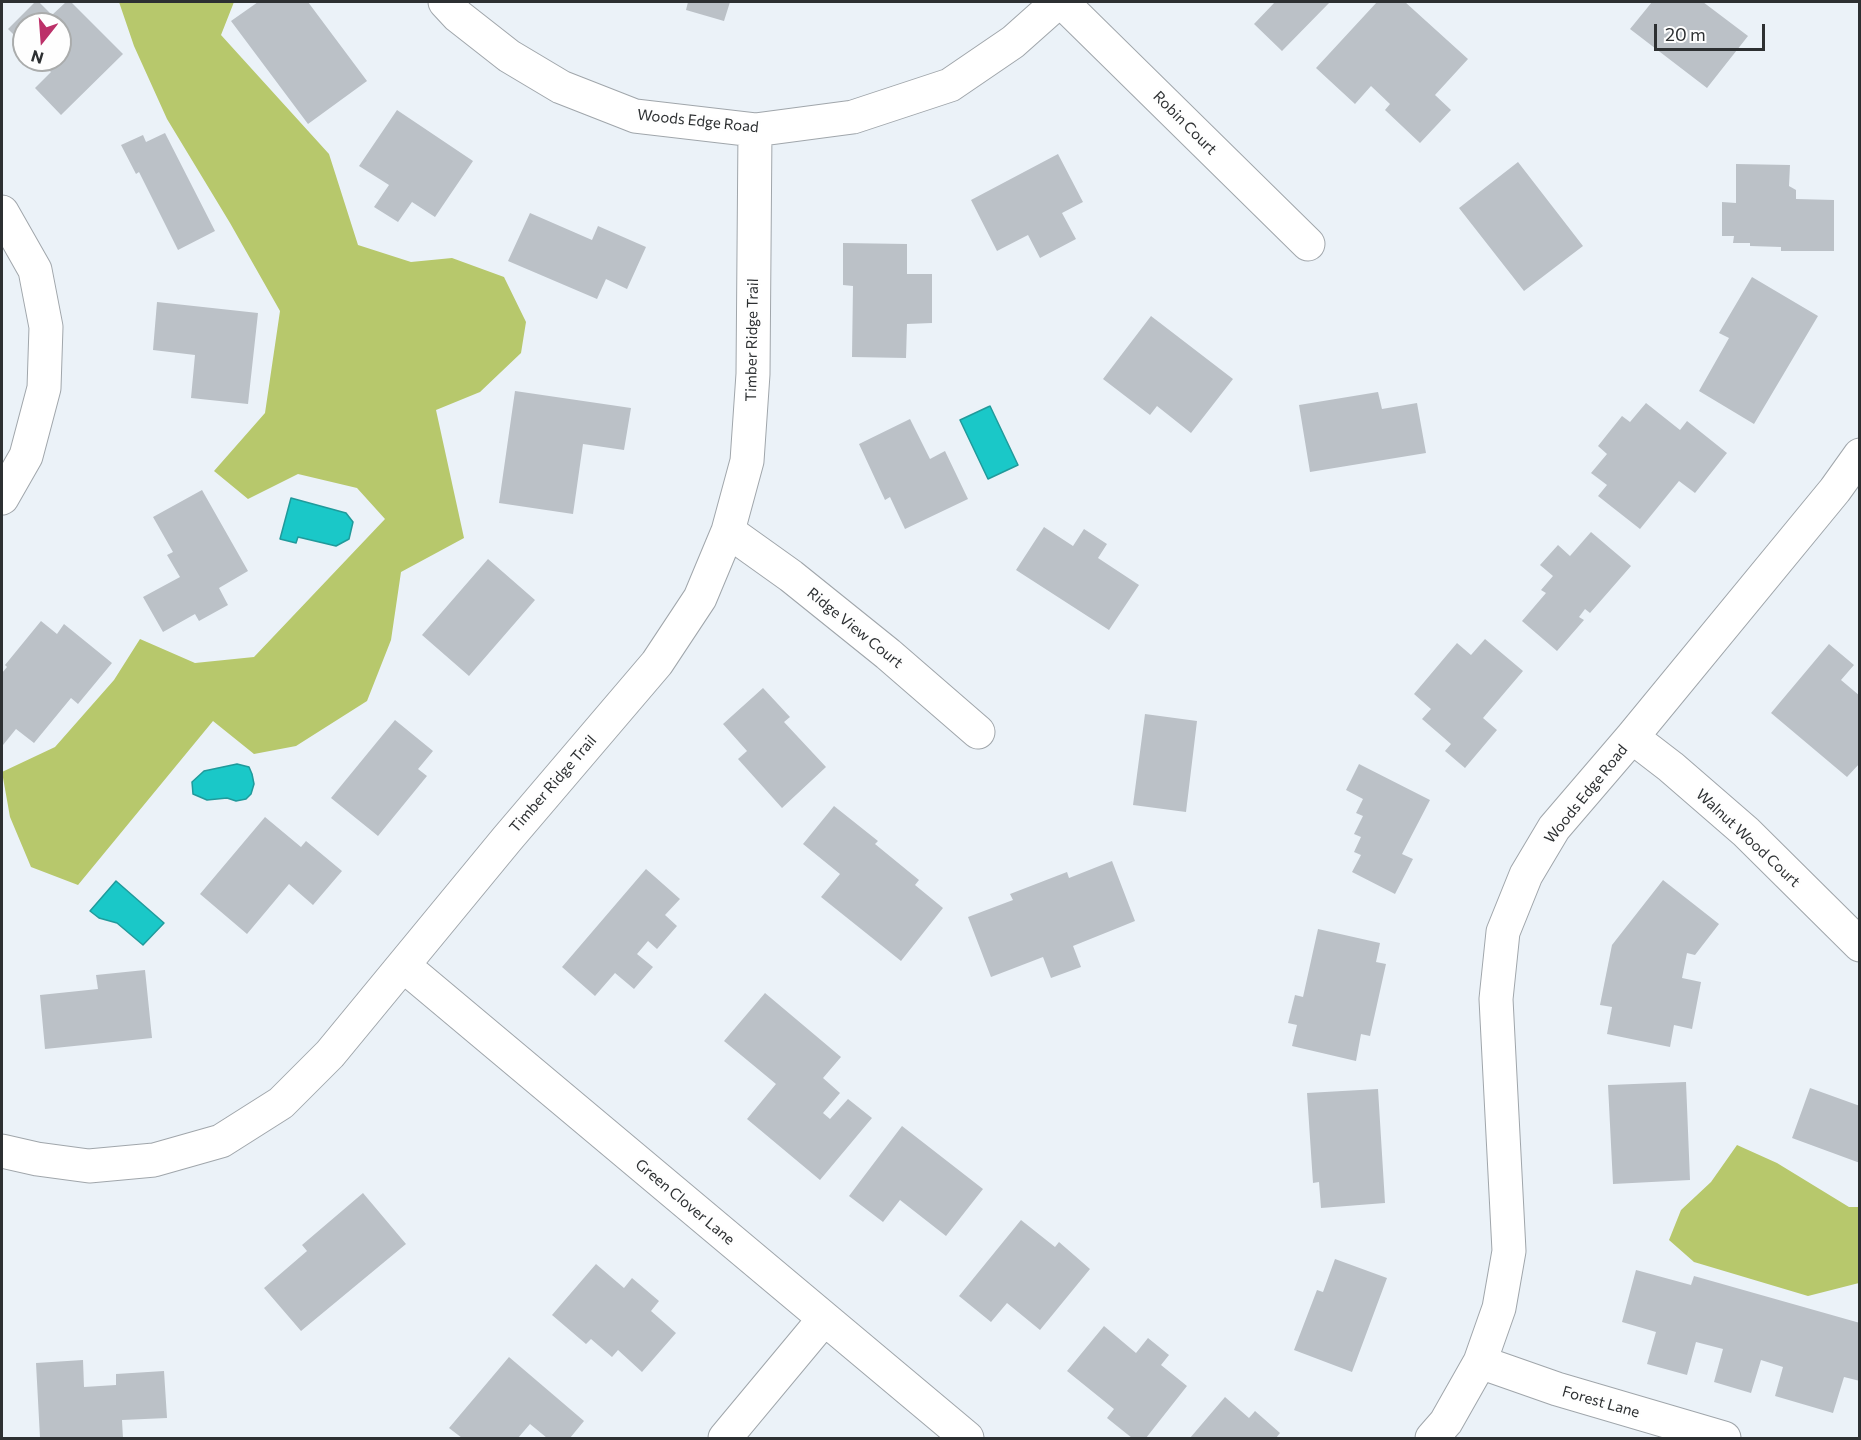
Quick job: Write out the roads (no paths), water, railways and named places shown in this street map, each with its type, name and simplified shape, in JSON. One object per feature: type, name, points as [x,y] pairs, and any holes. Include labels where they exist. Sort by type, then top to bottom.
[{"type":"street","name":"Woods Edge Road","points":[[445,2],[458,16],[509,56],[561,87],[635,116],[755,130],[853,117],[950,85],[1013,42],[1060,2]]},
{"type":"street","name":"Robin Court","points":[[1060,2],[1308,244]]},
{"type":"street","name":"Timber Ridge Trail","points":[[2,1151],[37,1159],[89,1166],[154,1160],[221,1141],[281,1103],[330,1054],[507,839],[657,663],[700,598],[728,531],[747,461],[752,384],[755,130]]},
{"type":"street","points":[[2,212],[35,270],[46,327],[44,388],[26,456],[2,498]]},
{"type":"street","name":"Woods Edge Road","points":[[1432,1438],[1446,1422],[1480,1362],[1499,1308],[1509,1251],[1496,999],[1503,932],[1526,875],[1554,828],[1632,738],[1835,490],[1860,455]]},
{"type":"street","name":"Ridge View Court","points":[[728,531],[791,576],[888,654],[978,732]]},
{"type":"street","name":"Walnut Wood Court","points":[[1632,738],[1671,767],[1746,832],[1860,945]]},
{"type":"street","name":"Green Clover Lane","points":[[404,966],[967,1438]]},
{"type":"street","points":[[725,1438],[824,1319]]},
{"type":"street","name":"Forest Lane","points":[[1480,1362],[1557,1389],[1724,1438]]},
{"type":"water","points":[[990,406],[1018,465],[988,479],[960,420]]},
{"type":"water","points":[[291,498],[346,513],[353,522],[349,539],[336,546],[298,537],[296,543],[280,539]]},
{"type":"water","points":[[237,764],[249,767],[252,774],[254,784],[251,794],[246,799],[207,800],[193,794],[192,782],[204,771]]},
{"type":"water","points":[[116,881],[164,923],[143,945],[117,923],[99,918],[90,911]]}]
